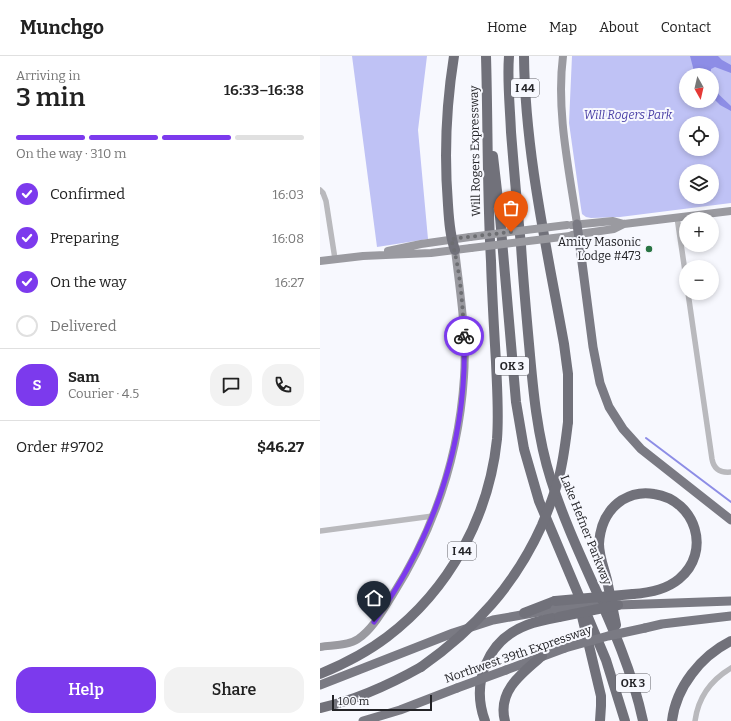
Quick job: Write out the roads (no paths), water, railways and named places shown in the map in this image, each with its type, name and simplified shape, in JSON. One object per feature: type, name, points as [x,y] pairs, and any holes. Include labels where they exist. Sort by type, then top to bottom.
[{"type":"highway","points":[[454,56],[450,81],[446,134],[447,194],[451,239],[455,250]]},
{"type":"highway","name":"Will Rogers Expressway","points":[[320,674],[355,658],[371,648],[406,622],[423,604],[442,581],[459,556],[480,512],[486,495],[495,454],[498,418],[488,218],[486,56]]},
{"type":"highway","name":"Lake Hefner Parkway","points":[[509,56],[509,101],[532,379],[540,436],[551,479],[562,512],[621,646],[643,721]]},
{"type":"highway","name":"I 44","points":[[320,708],[342,703],[400,679],[444,651],[480,618],[498,598],[520,567],[533,544],[550,505],[560,474],[568,422],[568,374],[531,155],[525,97],[524,56]]},
{"type":"highway","name":"OK 3","points":[[487,98],[500,217],[518,422],[528,465],[539,501],[606,660],[624,721]]},
{"type":"highway","points":[[572,225],[597,371],[609,406],[623,428],[636,444],[731,520]]},
{"type":"highway","points":[[485,721],[479,694],[483,672],[491,654],[503,640],[519,628],[532,623],[557,609],[633,594],[652,591],[674,582],[686,571],[694,559],[697,539],[695,529],[687,512],[680,505],[662,495],[643,493],[624,499],[609,512],[605,518],[601,530],[599,546],[601,557],[621,646]]},
{"type":"highway","points":[[575,587],[601,696],[600,721]]},
{"type":"highway","points":[[320,685],[453,633],[493,620],[524,613],[618,605],[731,601]]},
{"type":"highway","name":"Northwest 39th Expressway","points":[[363,721],[400,710],[565,648],[608,636],[662,624],[731,616]]},
{"type":"highway","points":[[672,721],[680,696],[692,673],[714,651],[731,641]]},
{"type":"highway","points":[[504,721],[504,702],[509,690],[515,680],[542,656]]},
{"type":"main road","points":[[563,56],[561,90],[562,117],[572,225]]},
{"type":"main road","points":[[320,261],[364,256],[455,250],[574,235],[614,229],[624,224],[731,210]]},
{"type":"main road","points":[[364,256],[451,239],[613,221],[624,224]]},
{"type":"main road","points":[[320,647],[344,644],[357,639],[374,622],[396,590],[414,556],[433,516],[444,485],[454,448],[463,390],[464,327],[455,250]]},
{"type":"street","points":[[320,190],[326,201],[335,259]]},
{"type":"street","points":[[677,217],[683,260]]},
{"type":"street","points":[[689,300],[713,464],[717,469],[725,472],[731,472]]},
{"type":"street","points":[[320,531],[433,516]]},
{"type":"street","points":[[695,721],[698,707],[708,688],[720,675],[731,668]]},
{"type":"waterway","points":[[646,438],[731,502]]},
{"type":"place","name":"Amity Masonic Lodge #473","points":[[649,249]]},
{"type":"park label","name":"Will Rogers Park","points":[[628,115]]}]
